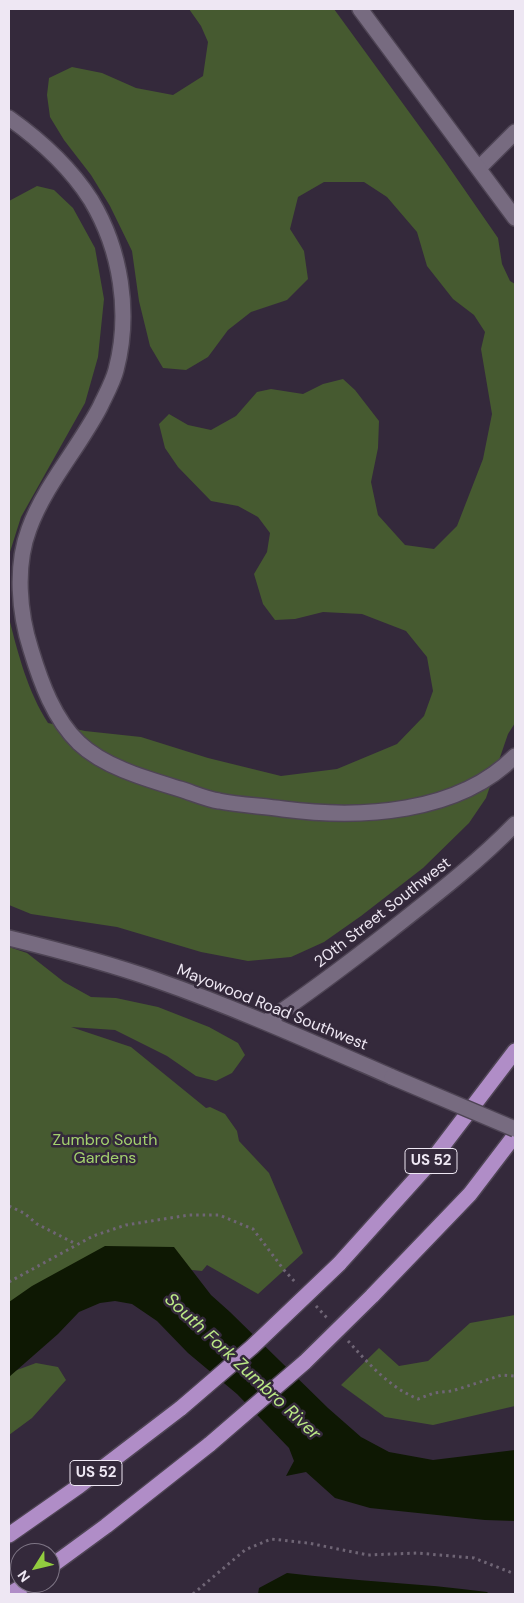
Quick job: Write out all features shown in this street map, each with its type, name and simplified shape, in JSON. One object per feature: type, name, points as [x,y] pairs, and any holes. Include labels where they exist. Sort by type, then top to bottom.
[{"type":"highway","name":"US 52","points":[[9,1535],[80,1486],[181,1408],[252,1347],[339,1264],[429,1164],[515,1051]]},
{"type":"highway","name":"US 52","points":[[60,1560],[210,1444],[305,1362],[372,1296],[470,1194],[515,1135]]},
{"type":"street","points":[[360,9],[515,218]]},
{"type":"street","points":[[9,118],[31,133],[63,164],[91,200],[111,243],[122,287],[124,329],[116,372],[99,409],[39,505],[28,530],[22,560],[20,591],[26,636],[53,708],[66,728],[80,744],[102,759],[142,777],[217,801],[296,811],[367,813],[402,809],[454,795],[491,778],[515,756]]},
{"type":"street","points":[[479,168],[515,132]]},
{"type":"street","name":"20th Street Southwest","points":[[266,1022],[308,994],[456,879],[515,824]]},
{"type":"street","name":"Mayowood Road Southwest","points":[[9,938],[68,953],[156,980],[266,1022],[515,1129]]},
{"type":"path","points":[[9,1206],[24,1213],[37,1224],[77,1244],[9,1282]]},
{"type":"path","points":[[193,1594],[245,1550],[272,1539],[308,1543],[368,1555],[417,1552],[474,1558],[515,1574]]},
{"type":"green space","points":[[189,9],[334,9],[444,160],[498,238],[502,264],[510,281],[515,284],[515,723],[508,734],[486,798],[469,823],[423,868],[324,942],[291,957],[248,961],[201,952],[117,927],[31,914],[9,905],[9,618],[29,686],[48,723],[85,731],[141,737],[208,758],[281,776],[337,769],[397,744],[424,716],[433,691],[427,657],[406,631],[362,614],[323,612],[295,619],[275,620],[263,604],[254,574],[267,552],[270,533],[258,517],[238,506],[211,501],[178,467],[165,448],[159,424],[169,414],[188,425],[211,430],[236,416],[257,392],[271,389],[303,394],[323,384],[343,379],[355,390],[379,421],[378,448],[371,482],[378,515],[405,545],[434,549],[457,526],[483,459],[492,414],[481,349],[485,332],[474,315],[453,299],[427,266],[417,232],[387,197],[364,182],[324,182],[298,197],[290,229],[304,251],[308,279],[287,300],[251,312],[228,330],[208,357],[186,370],[163,368],[150,346],[139,301],[132,251],[110,206],[91,175],[64,140],[50,117],[47,95],[49,78],[72,67],[102,73],[136,88],[173,95],[203,76],[208,42],[201,26]]},
{"type":"green space","points":[[37,186],[54,190],[73,208],[95,248],[104,299],[98,357],[85,403],[21,517],[9,555],[9,201]]},
{"type":"green space","name":"Zumbro South Gardens","points":[[9,947],[27,953],[64,982],[91,997],[116,998],[158,1007],[209,1027],[238,1043],[245,1055],[232,1073],[216,1081],[196,1076],[167,1056],[115,1030],[71,1027],[131,1047],[206,1108],[210,1107],[225,1114],[237,1131],[239,1141],[269,1173],[303,1253],[258,1294],[207,1265],[202,1271],[173,1268],[9,1312]]},
{"type":"green space","points":[[515,1315],[515,1406],[433,1425],[385,1417],[341,1385],[379,1348],[399,1366],[428,1361],[470,1323]]},
{"type":"green space","points":[[36,1363],[58,1367],[66,1380],[32,1418],[9,1435],[9,1373]]},
{"type":"water","name":"South Fork Zumbro River","points":[[105,1246],[174,1247],[211,1295],[328,1408],[361,1437],[389,1452],[433,1460],[515,1450],[515,1521],[485,1520],[370,1508],[335,1498],[306,1472],[286,1476],[294,1461],[289,1448],[237,1394],[188,1353],[157,1321],[132,1304],[115,1301],[100,1303],[79,1312],[58,1334],[9,1377],[9,1302],[32,1286]]},
{"type":"water","points":[[287,1573],[462,1589],[487,1592],[489,1594],[258,1594],[259,1588]]}]
